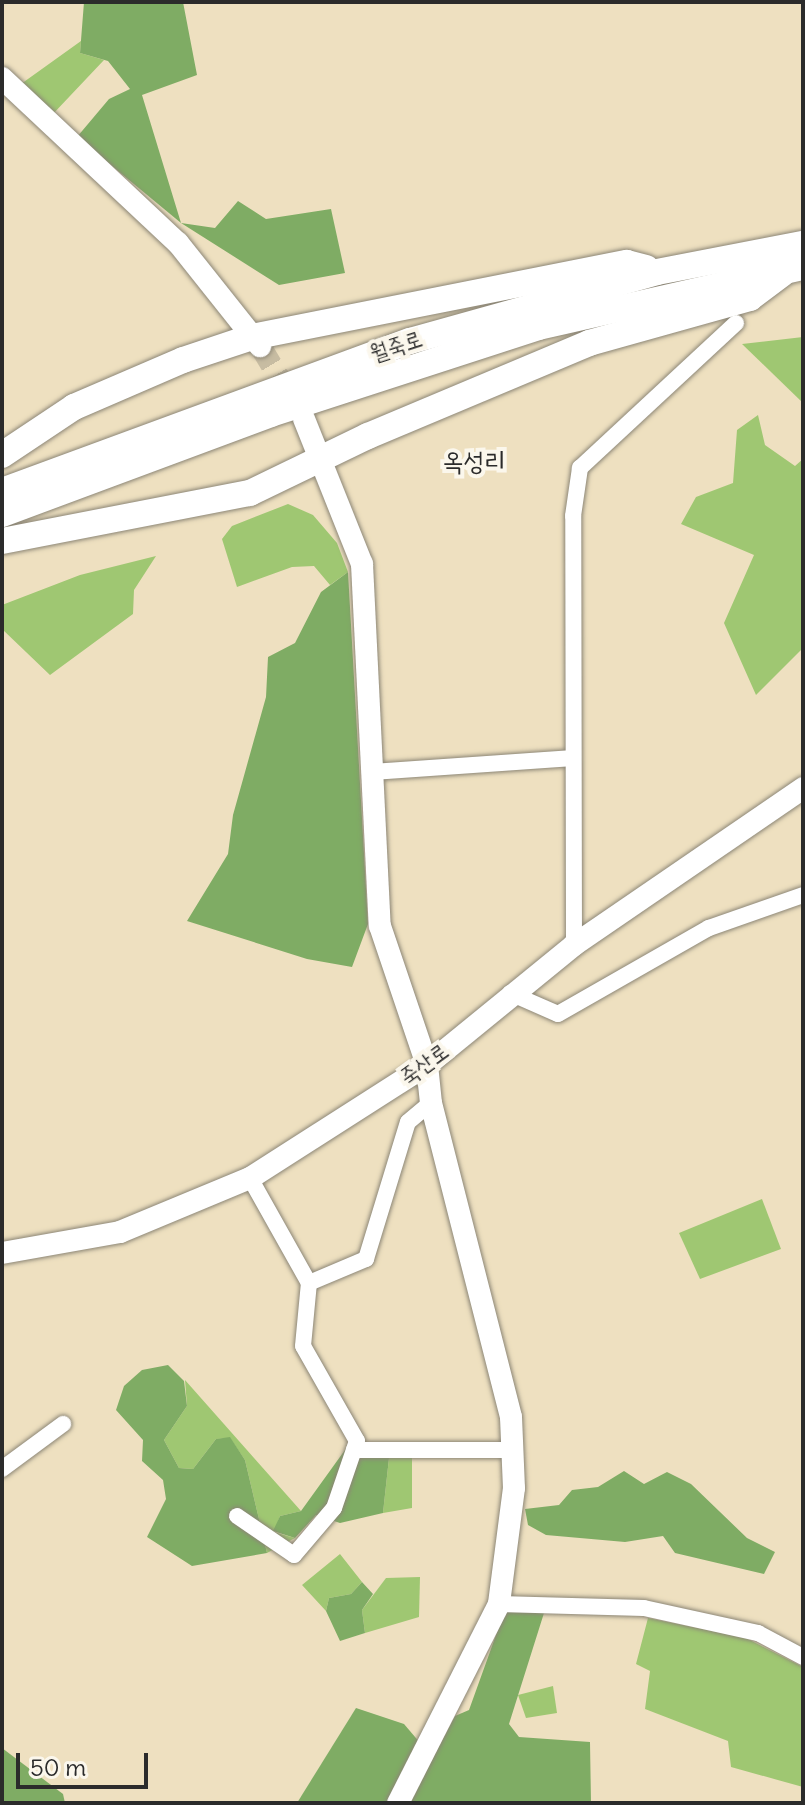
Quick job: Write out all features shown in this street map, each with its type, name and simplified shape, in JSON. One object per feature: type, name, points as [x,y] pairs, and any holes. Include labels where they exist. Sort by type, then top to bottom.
[{"type":"main road","name":"월죽로","points":[[2,491],[410,341],[657,272],[803,244]]},
{"type":"main road","points":[[2,455],[74,407],[183,360],[627,263],[657,272]]},
{"type":"main road","points":[[2,541],[237,497],[589,343],[750,298],[795,268]]},
{"type":"main road","name":"월죽로","points":[[2,514],[434,359],[598,311],[795,268]]},
{"type":"street","points":[[2,78],[178,243],[256,342]]},
{"type":"street","points":[[574,945],[573,516],[580,468],[736,323]]},
{"type":"street","points":[[304,419],[318,461],[362,564],[380,926],[427,1065],[431,1103],[511,1417],[514,1488],[499,1604],[398,1803]]},
{"type":"street","points":[[373,772],[573,758]]},
{"type":"street","name":"죽산로","points":[[2,1253],[120,1232],[250,1178],[427,1065],[510,993],[574,945],[803,788]]},
{"type":"street","points":[[510,993],[558,1014],[709,928],[803,895]]},
{"type":"street","points":[[309,1283],[366,1259],[408,1122],[431,1103]]},
{"type":"street","points":[[237,1516],[294,1555],[334,1508],[357,1441],[303,1346],[309,1283],[250,1178]]},
{"type":"street","points":[[2,1469],[63,1424]]},
{"type":"street","points":[[354,1450],[512,1450]]},
{"type":"street","points":[[499,1604],[644,1608],[758,1633],[803,1657]]},
{"type":"green space","points":[[84,2],[183,2],[197,75],[142,95],[181,223],[77,137],[109,99],[130,89],[108,61],[80,53]]},
{"type":"green space","points":[[81,41],[80,53],[104,60],[52,115],[21,84]]},
{"type":"green space","points":[[238,201],[266,219],[331,209],[345,273],[279,285],[181,223],[215,228]]},
{"type":"green space","points":[[803,337],[803,403],[742,344]]},
{"type":"green space","points":[[758,415],[765,445],[795,466],[803,459],[803,648],[756,695],[724,623],[754,555],[681,524],[696,497],[733,483],[737,430]]},
{"type":"green space","points":[[288,504],[313,515],[337,543],[348,572],[330,585],[314,566],[292,567],[237,587],[222,539],[232,526]]},
{"type":"green space","points":[[156,556],[134,590],[133,614],[50,675],[2,629],[2,605],[80,575]]},
{"type":"green space","points":[[348,572],[368,924],[352,967],[307,959],[187,921],[228,854],[233,815],[266,697],[268,657],[295,643],[321,592]]},
{"type":"green space","points":[[762,1199],[781,1249],[700,1279],[679,1233]]},
{"type":"green space","points":[[168,1365],[184,1381],[187,1406],[164,1440],[179,1468],[193,1469],[216,1439],[230,1437],[245,1460],[267,1553],[192,1566],[147,1537],[166,1499],[163,1480],[142,1461],[143,1440],[116,1410],[124,1386],[142,1370]]},
{"type":"green space","points":[[185,1380],[301,1511],[280,1516],[274,1532],[295,1538],[267,1553],[245,1460],[230,1438],[216,1439],[193,1469],[179,1468],[164,1440],[187,1406]]},
{"type":"green space","points":[[350,1443],[389,1458],[383,1513],[340,1523],[316,1515],[295,1538],[273,1531],[280,1516],[301,1511]]},
{"type":"green space","points":[[389,1458],[412,1458],[412,1508],[383,1513]]},
{"type":"green space","points":[[624,1471],[644,1484],[667,1472],[691,1484],[747,1538],[775,1552],[764,1574],[675,1553],[663,1536],[625,1542],[546,1535],[528,1525],[525,1509],[559,1505],[572,1490],[598,1487]]},
{"type":"green space","points":[[340,1554],[362,1582],[351,1594],[329,1598],[326,1611],[302,1585]]},
{"type":"green space","points":[[420,1577],[419,1617],[365,1633],[362,1610],[386,1578]]},
{"type":"green space","points":[[362,1582],[373,1594],[362,1610],[365,1633],[340,1641],[326,1611],[329,1598],[351,1594]]},
{"type":"green space","points":[[505,1610],[544,1613],[509,1724],[519,1737],[590,1742],[591,1803],[409,1803],[455,1716],[469,1710]]},
{"type":"green space","points":[[648,1618],[746,1638],[803,1667],[803,1787],[731,1767],[728,1741],[645,1709],[650,1671],[636,1664]]},
{"type":"green space","points":[[553,1686],[557,1713],[526,1718],[518,1695]]},
{"type":"green space","points":[[356,1708],[404,1724],[421,1744],[387,1803],[297,1803]]},
{"type":"green space","points":[[2,1748],[63,1794],[65,1803],[2,1803]]},
{"type":"tunnel","points":[[260,346],[293,401]]},
{"type":"district","name":"옥성리","points":[[474,461]]}]
